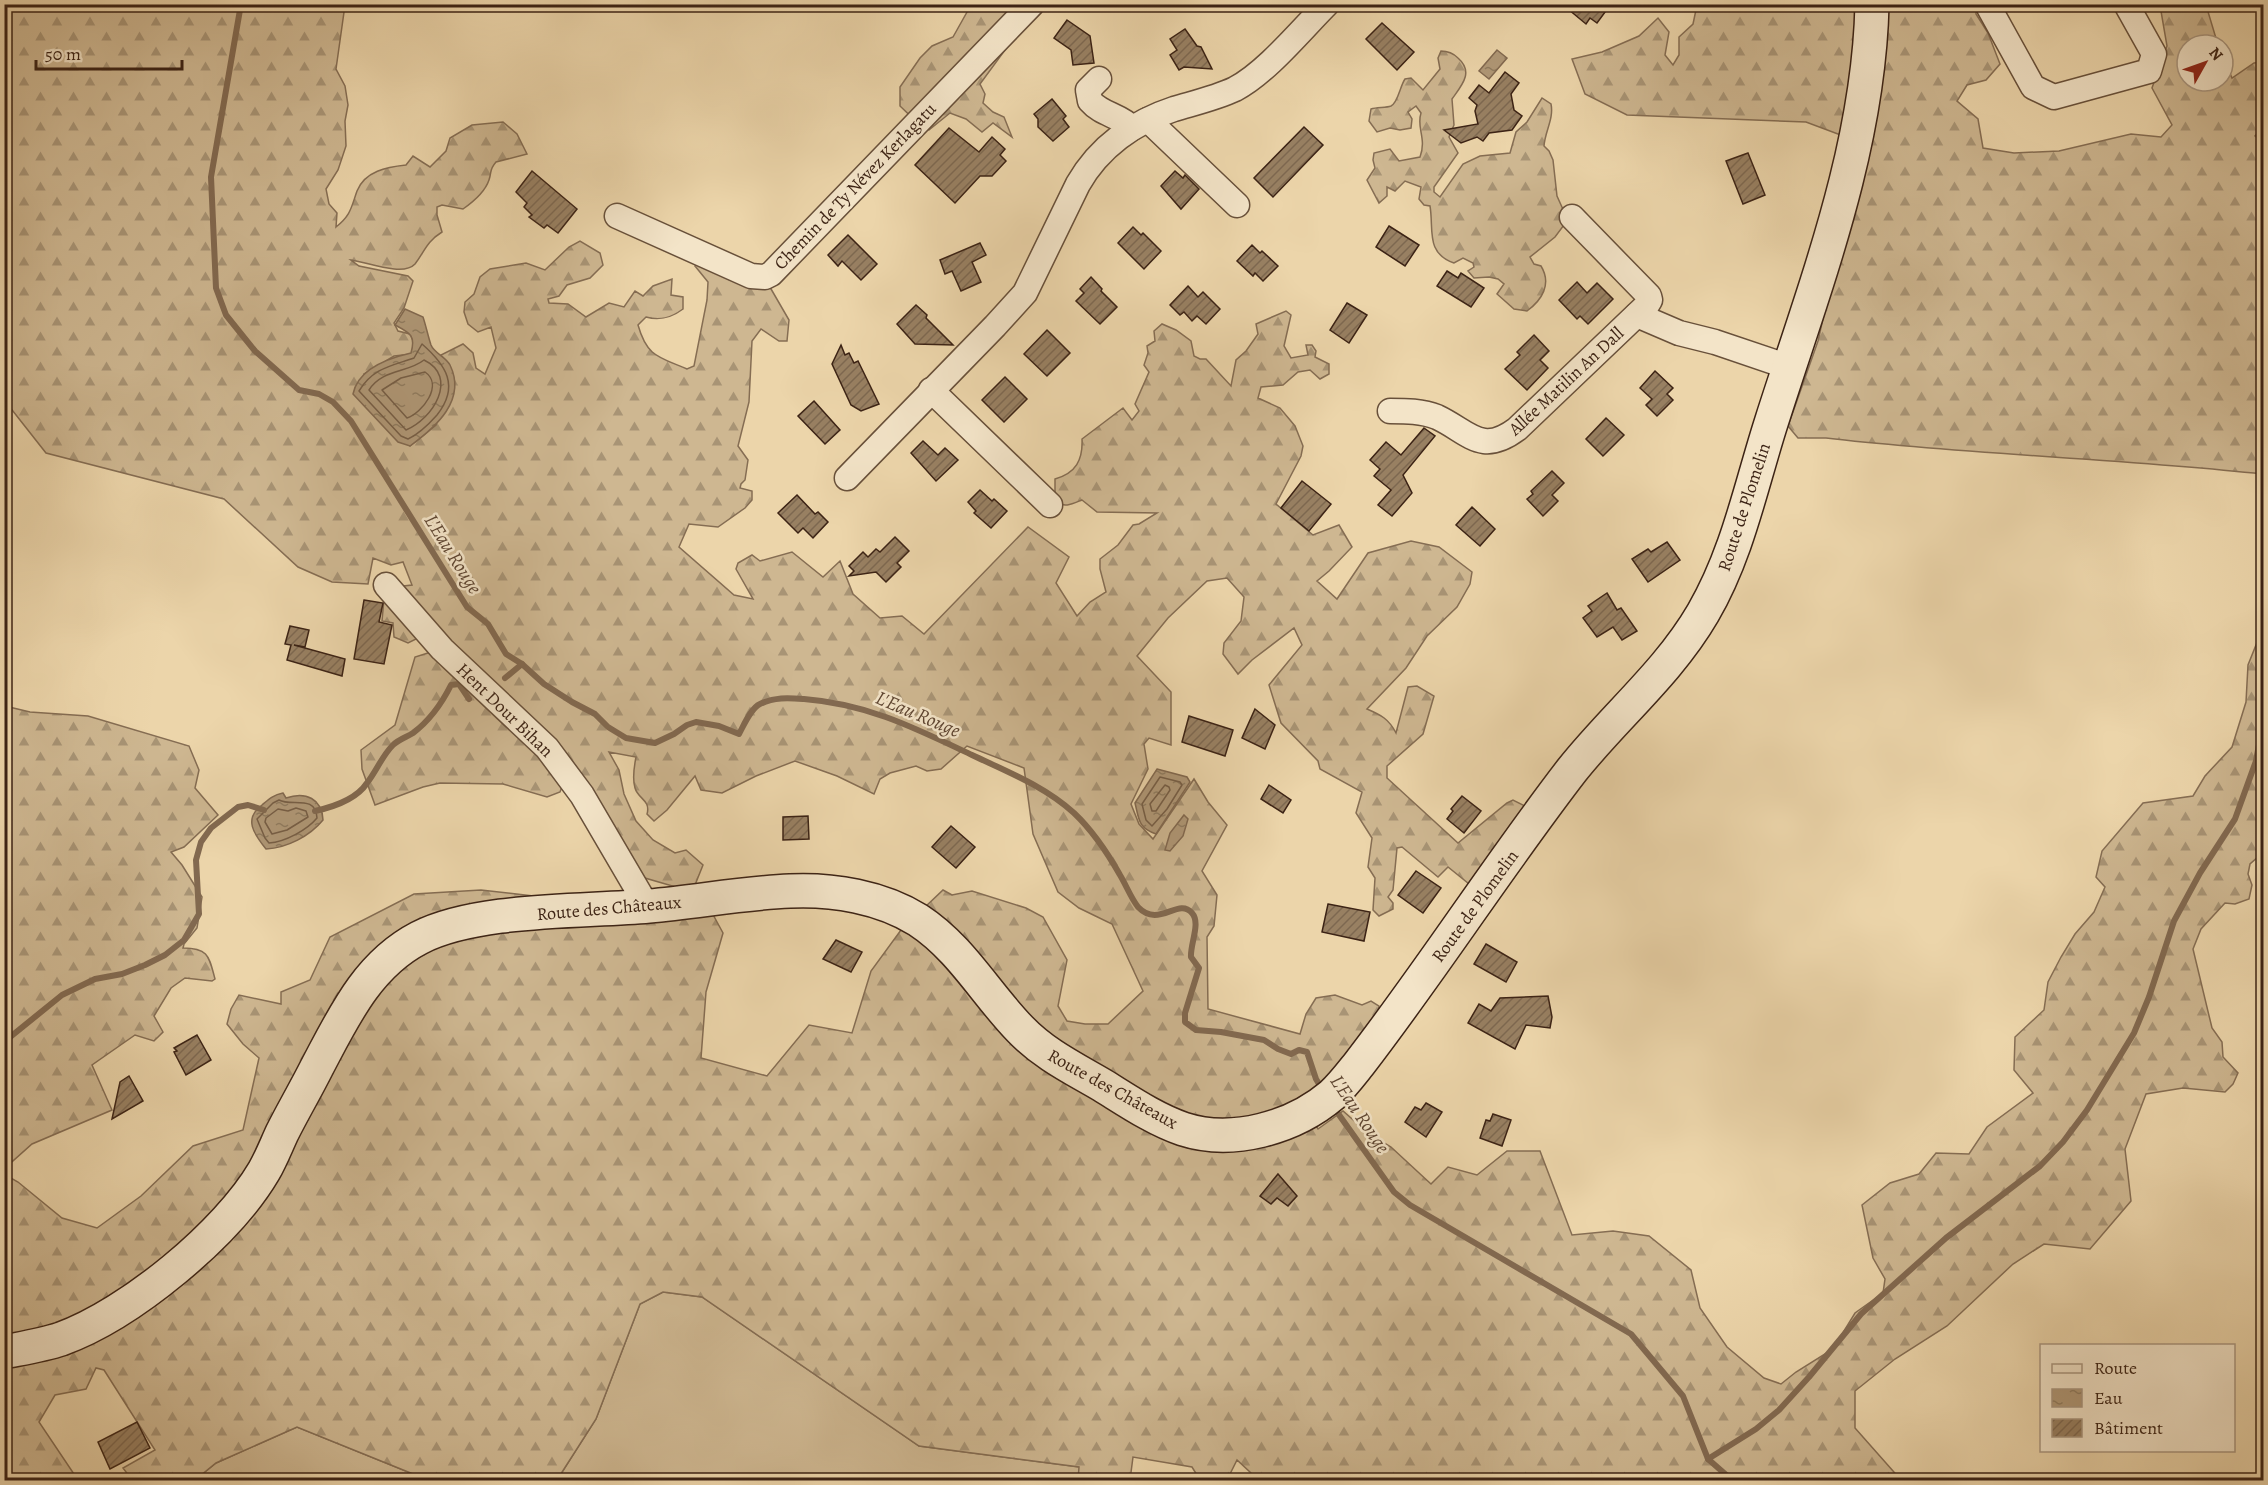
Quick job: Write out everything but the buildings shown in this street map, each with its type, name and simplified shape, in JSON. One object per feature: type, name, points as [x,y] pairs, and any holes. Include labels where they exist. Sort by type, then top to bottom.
[{"type":"street","name":"Chemin de Ty Névez Kerlagatu","points":[[617,216],[751,276],[765,277],[771,274],[1032,4]]},
{"type":"street","points":[[847,478],[995,326],[1025,292],[1086,171],[1106,148],[1140,124],[1222,94],[1245,82],[1266,65],[1327,4]]},
{"type":"street","name":"Route de Plomelin","points":[[1326,1099],[1347,1079],[1376,1042],[1572,771],[1657,677],[1696,626],[1722,578],[1739,534],[1846,181],[1870,51],[1872,4]]},
{"type":"street","points":[[1987,4],[2032,87],[2054,97],[2149,71],[2154,54],[2126,4]]},
{"type":"street","points":[[1099,79],[1088,90],[1090,101],[1102,111],[1140,124],[1237,205]]},
{"type":"street","name":"Allée Matilin An Dall","points":[[1390,411],[1409,411],[1434,416],[1474,440],[1489,442],[1502,439],[1517,429],[1638,315],[1650,300],[1649,296],[1572,217]]},
{"type":"street","name":"Allée Matilin An Dall","points":[[1638,315],[1678,333],[1715,342],[1789,367]]},
{"type":"street","points":[[931,390],[1050,505]]},
{"type":"street","name":"Hent Dour Bihan","points":[[386,585],[442,648],[547,748],[582,795],[648,906]]},
{"type":"street","name":"Route des Châteaux","points":[[4,1352],[37,1346],[62,1338],[94,1323],[152,1286],[217,1230],[242,1202],[265,1170],[339,1024],[373,973],[419,938],[465,923],[503,917],[648,906],[792,891],[836,893],[879,902],[914,918],[948,945],[980,979],[1017,1026],[1043,1050],[1168,1123],[1187,1130],[1220,1135],[1251,1132],[1290,1120],[1326,1099]]},
{"type":"green space","points":[[5,5],[345,5],[336,69],[345,86],[348,105],[345,121],[346,146],[338,170],[326,189],[329,204],[337,213],[336,227],[348,215],[361,184],[377,171],[406,165],[413,156],[430,167],[446,151],[450,138],[472,125],[503,122],[517,134],[527,154],[496,162],[485,189],[463,209],[442,205],[437,207],[442,232],[429,243],[415,264],[409,268],[394,269],[351,260],[359,266],[408,276],[413,281],[404,308],[394,323],[398,331],[410,334],[414,343],[412,354],[394,356],[364,374],[410,446],[436,425],[447,363],[441,355],[463,344],[473,353],[476,368],[485,374],[496,348],[491,327],[478,332],[468,324],[464,312],[465,302],[474,294],[480,277],[490,269],[526,263],[545,270],[569,247],[580,241],[600,253],[603,265],[590,278],[567,285],[559,296],[548,299],[549,303],[568,304],[586,317],[609,303],[624,307],[635,291],[643,296],[653,286],[672,279],[671,295],[683,297],[683,309],[665,318],[646,317],[638,325],[650,350],[687,369],[694,366],[707,300],[708,282],[695,266],[700,261],[767,282],[789,320],[787,341],[779,341],[761,329],[752,341],[749,402],[738,446],[748,460],[745,480],[740,488],[752,491],[752,500],[745,508],[718,527],[689,524],[679,547],[734,595],[753,599],[736,569],[738,563],[752,555],[760,561],[792,552],[823,577],[840,561],[853,594],[880,618],[902,616],[924,634],[1028,527],[1069,557],[1056,583],[1077,616],[1090,602],[1106,592],[1100,559],[1118,545],[1133,525],[1157,513],[1097,512],[1082,500],[1068,505],[1059,504],[1055,502],[1055,479],[1068,473],[1077,465],[1082,439],[1123,408],[1132,420],[1139,411],[1135,404],[1149,372],[1144,365],[1148,353],[1147,346],[1155,341],[1154,331],[1162,324],[1176,330],[1191,341],[1194,356],[1206,359],[1231,386],[1236,360],[1246,351],[1258,334],[1256,324],[1286,311],[1291,315],[1284,346],[1291,358],[1308,355],[1306,345],[1312,345],[1316,351],[1315,357],[1329,364],[1329,374],[1320,379],[1310,370],[1298,372],[1283,385],[1261,387],[1258,398],[1280,408],[1295,426],[1303,446],[1301,456],[1276,504],[1313,535],[1339,525],[1352,547],[1317,581],[1337,599],[1368,553],[1411,541],[1439,547],[1472,572],[1470,584],[1457,607],[1427,636],[1406,668],[1367,709],[1384,718],[1396,733],[1408,687],[1417,686],[1434,696],[1423,734],[1387,766],[1387,778],[1458,843],[1507,803],[1513,800],[1525,806],[1474,888],[1448,867],[1438,877],[1402,847],[1397,848],[1393,890],[1388,897],[1393,903],[1393,909],[1379,916],[1373,910],[1375,878],[1368,867],[1372,838],[1356,813],[1362,792],[1320,769],[1318,761],[1281,723],[1269,685],[1302,645],[1294,628],[1252,660],[1238,674],[1223,654],[1224,643],[1241,621],[1244,597],[1227,578],[1207,581],[1168,618],[1137,656],[1171,692],[1171,745],[1149,738],[1144,744],[1148,769],[1131,804],[1139,824],[1153,839],[1194,779],[1208,802],[1227,825],[1202,871],[1217,895],[1214,926],[1207,937],[1208,1009],[1300,1034],[1306,1014],[1316,998],[1335,995],[1362,1005],[1371,1001],[1379,1006],[1375,1026],[1326,1085],[1299,1098],[1318,1129],[1343,1111],[1368,1133],[1391,1147],[1431,1184],[1448,1167],[1477,1175],[1507,1151],[1540,1151],[1572,1235],[1613,1231],[1649,1236],[1691,1270],[1700,1308],[1727,1347],[1764,1378],[1781,1384],[1833,1349],[1855,1313],[1883,1293],[1885,1279],[1873,1258],[1862,1205],[1890,1183],[1919,1174],[1936,1153],[1969,1154],[1987,1127],[2033,1093],[2014,1070],[2015,1037],[2044,1010],[2048,982],[2075,934],[2094,912],[2105,887],[2096,877],[2102,851],[2143,803],[2193,796],[2205,776],[2232,747],[2246,702],[2248,665],[2258,640],[2259,601],[2263,585],[2263,856],[2250,864],[2248,874],[2252,885],[2249,899],[2235,904],[2225,903],[2201,929],[2193,949],[2212,1028],[2222,1042],[2223,1057],[2238,1073],[2233,1084],[2225,1092],[2183,1088],[2146,1094],[2125,1149],[2131,1201],[2090,1249],[2044,1244],[2013,1264],[1947,1326],[1895,1359],[1855,1391],[1855,1428],[1901,1480],[1249,1480],[1251,1473],[1237,1460],[1227,1480],[1200,1480],[1192,1467],[1133,1457],[1130,1480],[1078,1480],[1079,1467],[919,1446],[702,1297],[663,1292],[640,1304],[596,1419],[557,1480],[428,1480],[297,1427],[216,1463],[195,1480],[132,1480],[123,1468],[155,1450],[104,1370],[96,1368],[86,1389],[55,1395],[39,1422],[78,1480],[5,1480],[4,1174],[18,1182],[62,1218],[97,1228],[141,1196],[193,1146],[243,1130],[259,1058],[243,1044],[227,1024],[231,1009],[239,995],[281,1004],[281,992],[310,980],[330,937],[414,894],[481,890],[585,902],[711,911],[723,933],[706,992],[701,1058],[767,1076],[809,1025],[852,1033],[871,971],[901,930],[943,890],[952,895],[972,891],[1026,908],[1043,917],[1067,960],[1058,1006],[1067,1021],[1108,1024],[1143,991],[1112,924],[1079,908],[1058,892],[1033,834],[1024,768],[967,746],[941,769],[927,771],[916,766],[890,773],[880,779],[874,794],[837,776],[795,761],[756,776],[722,793],[701,790],[695,776],[667,810],[654,821],[647,814],[646,803],[635,788],[633,776],[636,757],[609,752],[619,770],[624,794],[636,821],[653,840],[675,853],[686,850],[703,865],[695,885],[686,890],[645,878],[565,779],[560,792],[547,797],[503,784],[440,783],[375,805],[362,769],[361,750],[395,725],[415,657],[431,652],[420,637],[408,643],[394,637],[393,623],[382,621],[385,588],[412,585],[403,562],[391,565],[373,558],[368,584],[332,582],[298,567],[224,499],[46,453],[5,401]]},
{"type":"green space","points":[[971,5],[1038,5],[980,84],[985,94],[983,103],[993,112],[1004,117],[1012,137],[993,123],[982,132],[966,119],[950,113],[929,130],[923,128],[900,106],[900,87],[920,58],[932,46],[953,37]]},
{"type":"green space","points":[[1697,5],[1976,5],[1976,14],[1988,33],[2000,64],[1986,80],[1967,85],[1957,101],[1978,119],[1983,148],[2014,153],[2059,151],[2131,134],[2161,137],[2172,125],[2152,88],[2167,46],[2161,11],[2155,5],[2206,5],[2214,33],[2175,33],[2175,93],[2235,93],[2235,76],[2254,63],[2263,62],[2263,127],[2255,136],[2261,141],[2264,140],[2263,474],[1935,449],[1826,438],[1798,438],[1788,426],[1818,341],[1862,143],[1806,122],[1627,115],[1585,94],[1572,59],[1602,52],[1639,36],[1658,18],[1669,32],[1665,55],[1673,65],[1679,55],[1679,37],[1693,24]]},
{"type":"green space","points":[[1441,51],[1456,56],[1463,63],[1466,73],[1463,84],[1452,99],[1454,125],[1449,137],[1458,153],[1434,187],[1434,192],[1440,197],[1463,164],[1480,156],[1510,153],[1516,132],[1527,122],[1542,98],[1551,104],[1551,115],[1544,146],[1553,160],[1557,196],[1566,216],[1564,225],[1555,237],[1530,257],[1534,264],[1541,266],[1546,279],[1541,297],[1527,311],[1514,309],[1497,294],[1504,284],[1498,279],[1474,278],[1468,271],[1474,267],[1473,263],[1463,258],[1454,263],[1439,253],[1433,239],[1430,206],[1424,205],[1419,199],[1421,187],[1405,181],[1395,191],[1387,187],[1387,196],[1379,203],[1367,180],[1375,168],[1374,153],[1390,149],[1399,161],[1420,157],[1422,150],[1421,113],[1416,106],[1408,112],[1412,119],[1411,128],[1400,130],[1390,128],[1377,132],[1369,121],[1371,109],[1389,107],[1393,104],[1405,79],[1411,78],[1423,90],[1440,69],[1438,58]]},
{"type":"green space","points":[[5,706],[30,712],[88,716],[189,746],[199,770],[195,788],[218,815],[184,847],[171,852],[202,897],[197,928],[183,948],[203,952],[209,960],[215,979],[212,981],[185,978],[171,988],[154,1016],[163,1032],[154,1041],[135,1035],[92,1065],[112,1110],[32,1144],[5,1168]]},
{"type":"green space","points":[[663,1292],[702,1297],[919,1446],[1080,1467],[1078,1480],[557,1480],[596,1419],[640,1304]]},
{"type":"green space","points":[[297,1427],[428,1480],[195,1480],[216,1463]]},
{"type":"water","points":[[1497,50],[1507,58],[1489,79],[1479,71]]},
{"type":"water","points":[[405,309],[423,317],[431,345],[450,365],[455,390],[452,401],[439,421],[410,446],[398,442],[353,394],[356,385],[368,371],[393,358],[411,353],[412,338],[405,330],[395,325]]},
{"type":"water","points":[[1157,769],[1187,777],[1190,782],[1156,834],[1142,826],[1135,803]]},
{"type":"water","points":[[283,793],[286,798],[306,796],[312,798],[320,807],[323,820],[298,840],[266,849],[252,827],[253,816],[256,810],[269,799]]},
{"type":"water","points":[[1184,815],[1188,819],[1183,836],[1170,851],[1165,850],[1170,833]]},
{"type":"waterway","name":"L'Eau Rouge","points":[[241,4],[211,177],[216,288],[226,315],[255,351],[299,390],[319,394],[333,402],[351,421],[467,607],[488,624],[506,654],[522,664],[544,684],[595,714],[608,727],[626,738],[655,743],[696,722],[719,726],[739,734],[751,713],[760,704],[776,699],[804,699],[849,706],[891,719],[1025,780],[1062,803],[1087,827],[1110,858],[1138,907],[1153,915],[1181,908],[1192,913],[1196,922],[1191,957],[1199,968],[1185,1013],[1185,1022],[1196,1030],[1264,1040],[1291,1054],[1299,1050],[1307,1052],[1316,1079],[1322,1089]]},
{"type":"waterway","points":[[505,678],[522,664]]},
{"type":"waterway","points":[[315,811],[344,802],[357,794],[371,778],[389,749],[413,733],[430,717],[451,685],[459,684],[469,699]]},
{"type":"waterway","points":[[1708,1459],[1756,1429],[1779,1410],[1861,1314],[1946,1238],[2040,1166],[2063,1142],[2087,1110],[2134,1033],[2149,997],[2174,921],[2200,873],[2235,819],[2256,761],[2264,717]]},
{"type":"waterway","points":[[4,1042],[62,995],[95,979],[122,974],[145,965],[165,955],[184,940],[199,914],[196,860],[201,842],[211,828],[238,807],[248,805],[264,810]]},
{"type":"waterway","name":"L'Eau Rouge","points":[[1332,1105],[1394,1192],[1410,1205],[1631,1334],[1683,1396],[1708,1459],[1732,1480]]}]
